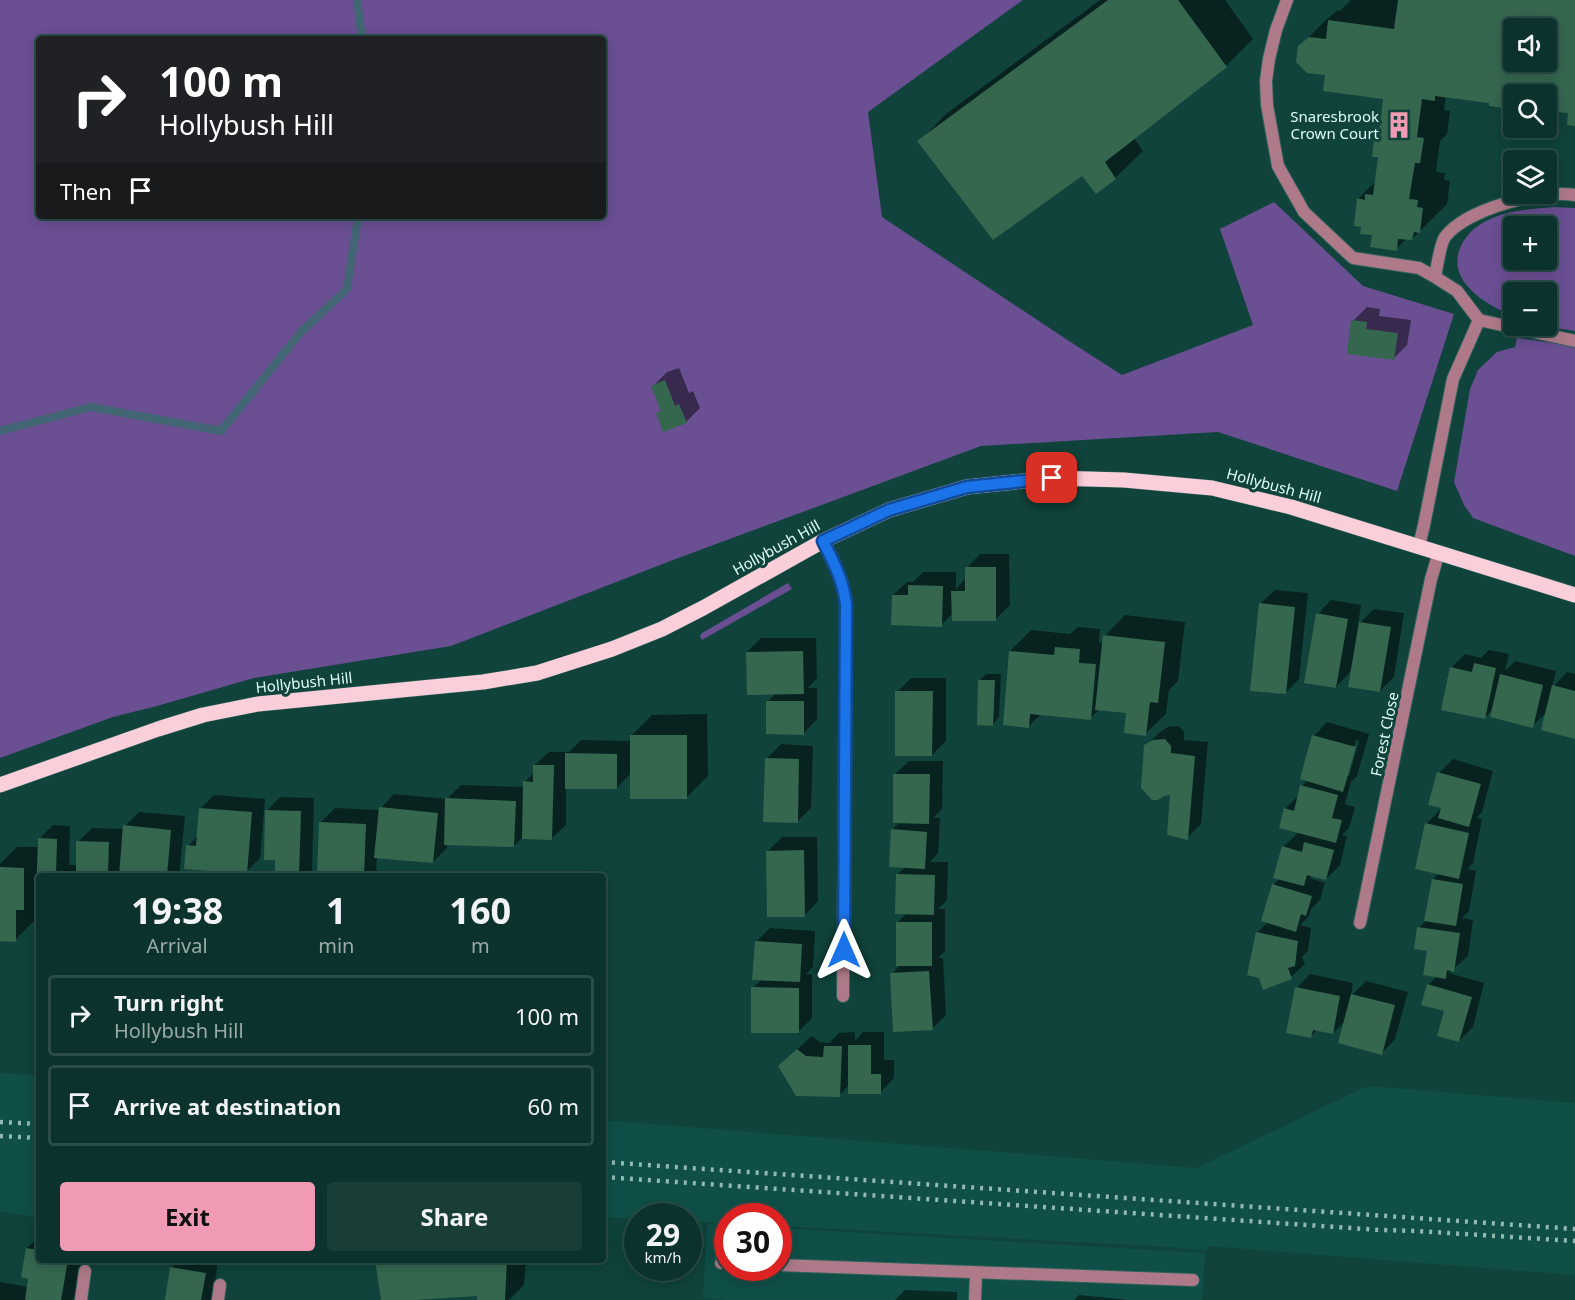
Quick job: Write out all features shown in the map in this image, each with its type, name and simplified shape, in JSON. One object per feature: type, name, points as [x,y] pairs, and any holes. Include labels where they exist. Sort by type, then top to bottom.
[{"type":"main road","name":"Hollybush Hill","points":[[0,785],[204,715],[258,704],[483,682],[537,673],[612,649],[662,629],[823,541],[889,510],[967,487],[1052,478],[1124,480],[1212,488],[1292,507],[1575,595]]},
{"type":"street","points":[[1287,0],[1276,30],[1266,81],[1267,105],[1278,166],[1304,212],[1353,258],[1419,268],[1435,277],[1457,291],[1479,320],[1575,341]]},
{"type":"street","points":[[1435,277],[1444,238],[1460,223],[1493,207],[1527,198],[1567,193],[1575,195]]},
{"type":"street","points":[[1419,546],[1453,380],[1479,320]]},
{"type":"street","points":[[823,541],[838,569],[844,587],[846,604],[843,996]]},
{"type":"street","name":"Forest Close","points":[[1360,923],[1431,579],[1439,552]]},
{"type":"street","points":[[792,1266],[1193,1280]]},
{"type":"street","points":[[81,1300],[85,1270]]},
{"type":"street","points":[[975,1300],[976,1273]]},
{"type":"street","points":[[218,1300],[220,1285]]},
{"type":"shaded area","points":[[0,0],[1023,0],[868,112],[882,217],[1122,375],[1253,325],[1220,229],[1274,202],[1363,286],[1454,314],[1397,491],[1218,432],[981,446],[673,560],[451,646],[254,678],[113,717],[0,758]]},
{"type":"shaded area","points":[[1554,207],[1575,208],[1575,331],[1557,328],[1557,282],[1503,282],[1503,311],[1474,293],[1463,280],[1457,261],[1463,242],[1469,234],[1486,221],[1502,214]]},
{"type":"shaded area","points":[[1517,338],[1575,346],[1575,556],[1473,518],[1464,505],[1454,482],[1470,389],[1478,370],[1497,352],[1515,347]]},
{"type":"shaded area","points":[[788,583],[792,589],[702,640],[700,636],[702,633]]},
{"type":"shaded area","points":[[0,1073],[36,1075],[36,1217],[0,1211]]},
{"type":"shaded area","points":[[1371,1086],[1575,1103],[1575,1275],[1208,1246],[1207,1251],[1170,1247],[792,1227],[792,1203],[714,1203],[714,1223],[702,1222],[702,1203],[624,1203],[624,1218],[606,1217],[606,1120],[1197,1168],[1356,1091]]},
{"type":"shaded area","points":[[707,1224],[714,1224],[714,1281],[792,1281],[792,1229],[1205,1253],[1202,1300],[729,1300],[703,1298]]},
{"type":"building","points":[[1108,0],[1178,0],[1227,67],[1105,162],[1116,179],[1096,194],[1082,176],[993,240],[917,141]]},
{"type":"building","name":"Snaresbrook Crown Court","points":[[1398,0],[1575,0],[1575,126],[1567,125],[1568,113],[1557,112],[1557,84],[1503,84],[1503,108],[1489,106],[1489,103],[1435,96],[1435,101],[1422,99],[1417,137],[1424,138],[1420,163],[1415,163],[1409,199],[1418,200],[1417,207],[1423,208],[1420,233],[1414,232],[1412,240],[1398,239],[1397,251],[1370,247],[1372,235],[1360,234],[1361,227],[1354,226],[1357,198],[1365,200],[1365,194],[1373,195],[1378,157],[1372,157],[1375,131],[1379,132],[1383,99],[1323,91],[1325,75],[1307,73],[1296,62],[1298,46],[1309,37],[1326,39],[1328,20],[1394,29]]},
{"type":"building","points":[[1351,320],[1367,322],[1366,329],[1398,333],[1394,360],[1347,354]]},
{"type":"building","points":[[665,380],[675,406],[679,404],[687,423],[663,432],[656,413],[661,411],[651,386]]},
{"type":"building","points":[[965,567],[996,567],[996,621],[952,621],[951,591],[965,591]]},
{"type":"building","points":[[908,585],[943,586],[942,627],[891,625],[892,595],[908,595]]},
{"type":"building","points":[[1259,603],[1295,607],[1286,694],[1250,691]]},
{"type":"building","points":[[1316,613],[1348,619],[1336,688],[1304,683]]},
{"type":"building","points":[[1359,622],[1391,627],[1380,692],[1348,687]]},
{"type":"building","points":[[1103,635],[1165,642],[1158,703],[1150,702],[1146,736],[1124,733],[1126,713],[1095,710]]},
{"type":"building","points":[[1055,647],[1080,649],[1079,663],[1096,664],[1091,720],[1030,714],[1029,728],[1003,725],[1009,651],[1054,655]]},
{"type":"building","points":[[803,651],[804,694],[747,695],[746,652]]},
{"type":"building","points":[[1474,663],[1496,668],[1485,719],[1441,710],[1450,667],[1472,672]]},
{"type":"building","points":[[1500,674],[1543,685],[1533,728],[1490,717]]},
{"type":"building","points":[[978,680],[995,680],[993,726],[977,725]]},
{"type":"building","points":[[1552,685],[1575,691],[1575,739],[1541,730]]},
{"type":"building","points":[[895,691],[933,691],[932,756],[895,756]]},
{"type":"building","points":[[766,701],[804,701],[804,735],[766,734]]},
{"type":"building","points":[[630,735],[687,735],[687,799],[630,799]]},
{"type":"building","points":[[1312,735],[1356,747],[1343,792],[1300,779]]},
{"type":"building","points":[[1165,739],[1171,746],[1171,753],[1195,756],[1188,840],[1167,835],[1170,795],[1152,800],[1141,788],[1144,745],[1153,740]]},
{"type":"building","points":[[565,753],[617,754],[617,789],[565,789]]},
{"type":"building","points":[[765,758],[799,759],[798,823],[763,822]]},
{"type":"building","points":[[533,765],[554,765],[552,840],[522,839],[523,781],[533,782]]},
{"type":"building","points":[[1437,772],[1481,784],[1469,827],[1438,818],[1441,808],[1428,805]]},
{"type":"building","points":[[893,774],[930,774],[929,824],[893,823]]},
{"type":"building","points":[[1300,785],[1338,795],[1332,818],[1342,820],[1336,843],[1279,828],[1284,808],[1294,811]]},
{"type":"building","points":[[445,798],[516,801],[514,847],[444,845]]},
{"type":"building","points":[[379,807],[438,813],[433,863],[374,858]]},
{"type":"building","points":[[199,808],[252,812],[247,873],[184,869],[186,845],[196,846]]},
{"type":"building","points":[[265,810],[301,811],[299,873],[275,873],[275,860],[264,860]]},
{"type":"building","points":[[319,822],[366,824],[364,873],[317,873]]},
{"type":"building","points":[[1425,823],[1469,833],[1459,879],[1415,869]]},
{"type":"building","points":[[123,825],[171,830],[167,873],[119,873]]},
{"type":"building","points":[[891,829],[927,832],[925,869],[889,867]]},
{"type":"building","points":[[38,838],[57,839],[56,873],[37,873]]},
{"type":"building","points":[[76,841],[109,842],[108,873],[76,873]]},
{"type":"building","points":[[1304,842],[1334,850],[1326,880],[1307,875],[1304,886],[1273,878],[1282,846],[1302,852]]},
{"type":"building","points":[[804,850],[805,917],[767,917],[766,851]]},
{"type":"building","points":[[0,867],[24,868],[24,910],[16,910],[16,942],[0,941]]},
{"type":"building","points":[[896,874],[935,875],[934,915],[895,914]]},
{"type":"building","points":[[1432,879],[1463,884],[1456,926],[1424,921]]},
{"type":"building","points":[[1272,884],[1312,896],[1306,916],[1301,914],[1296,932],[1261,921]]},
{"type":"building","points":[[896,922],[932,922],[932,966],[896,966]]},
{"type":"building","points":[[1417,927],[1460,933],[1454,972],[1447,970],[1446,979],[1423,975],[1427,951],[1414,949]]},
{"type":"building","points":[[1256,932],[1298,941],[1295,966],[1288,968],[1292,979],[1263,990],[1259,978],[1247,975]]},
{"type":"building","points":[[755,941],[802,944],[800,982],[752,980]]},
{"type":"building","points":[[929,971],[933,1030],[893,1032],[890,973]]},
{"type":"building","points":[[1427,984],[1472,997],[1459,1042],[1437,1036],[1444,1011],[1421,1005]]},
{"type":"building","points":[[751,987],[799,988],[799,1033],[751,1033]]},
{"type":"building","points":[[1295,987],[1340,996],[1333,1034],[1313,1030],[1311,1038],[1286,1033]]},
{"type":"building","points":[[1351,994],[1395,1005],[1382,1055],[1338,1043]]},
{"type":"building","points":[[848,1045],[871,1045],[871,1074],[881,1074],[881,1094],[848,1094]]},
{"type":"building","points":[[824,1046],[842,1046],[840,1097],[796,1096],[778,1066],[797,1049],[806,1056],[823,1057]]},
{"type":"building","points":[[26,1248],[36,1250],[36,1263],[67,1263],[61,1300],[25,1300],[28,1279],[21,1277]]},
{"type":"building","points":[[375,1263],[507,1263],[505,1300],[477,1300],[477,1296],[381,1300]]},
{"type":"building","points":[[170,1267],[206,1273],[201,1300],[165,1300]]},
{"type":"waterway","points":[[357,0],[362,36]]},
{"type":"waterway","points":[[0,431],[91,407],[221,431],[301,332],[347,289],[358,219]]},
{"type":"railway","points":[[0,1122],[36,1124]]},
{"type":"railway","points":[[0,1136],[36,1138]]},
{"type":"railway","points":[[606,1162],[1575,1229]]},
{"type":"railway","points":[[606,1177],[1380,1230],[1575,1241]]},
{"type":"place","name":"Snaresbrook Crown Court","points":[[1399,125]]},
{"type":"route","points":[[844,950],[846,604],[844,587],[838,569],[823,541],[889,510],[967,487],[1052,478]]}]
